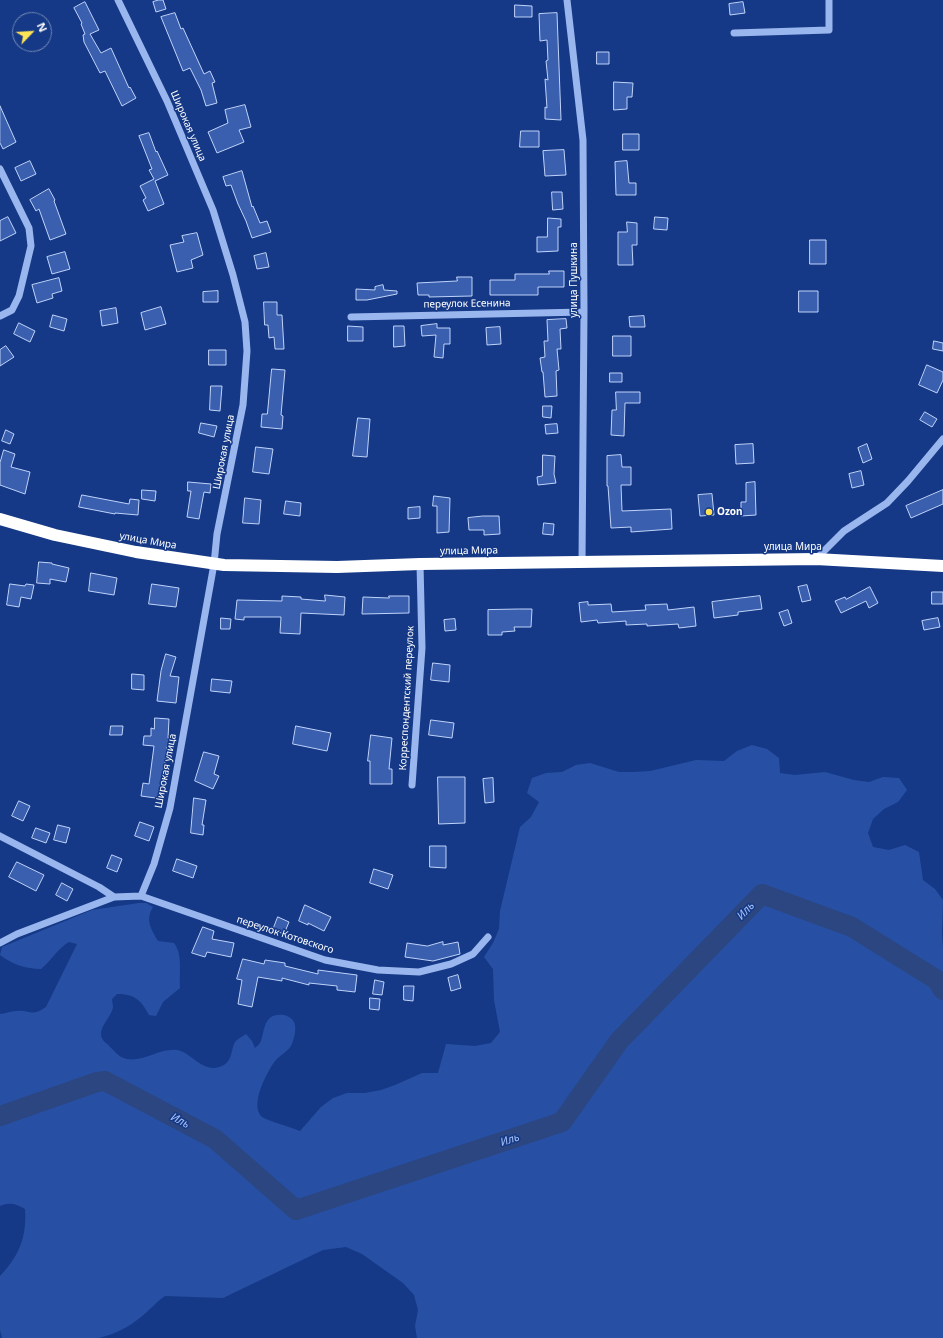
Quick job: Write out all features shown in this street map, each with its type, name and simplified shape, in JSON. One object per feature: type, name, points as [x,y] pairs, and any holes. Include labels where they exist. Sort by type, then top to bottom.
[{"type":"highway","name":"улица Мира","points":[[0,519],[55,535],[136,552],[214,564],[337,567],[420,564],[816,559],[943,566]]},
{"type":"street","name":"Широкая улица","points":[[118,0],[167,101],[212,210],[234,276],[245,322],[247,351],[243,405],[218,534],[214,564],[170,808],[154,864],[141,896]]},
{"type":"street","name":"улица Пушкина","points":[[566,0],[583,140],[584,312],[582,562]]},
{"type":"street","points":[[734,33],[829,30],[829,0]]},
{"type":"street","points":[[0,169],[29,228],[31,246],[19,296],[12,310],[0,316]]},
{"type":"street","name":"переулок Есенина","points":[[351,317],[584,312]]},
{"type":"street","points":[[816,559],[844,531],[887,503],[908,481],[943,439]]},
{"type":"street","name":"Корреспондентский переулок","points":[[412,785],[422,648],[420,564]]},
{"type":"street","points":[[0,836],[99,887],[114,898]]},
{"type":"street","points":[[0,943],[17,934],[114,898],[141,896]]},
{"type":"street","name":"переулок Котовского","points":[[141,896],[325,960],[378,970],[419,972],[450,964],[473,954],[488,937]]},
{"type":"shaded area","points":[[752,745],[767,749],[779,758],[780,773],[795,775],[825,772],[854,780],[869,782],[883,777],[899,778],[907,790],[898,802],[884,809],[873,819],[868,833],[873,847],[889,850],[905,845],[919,852],[923,880],[935,889],[943,900],[943,1338],[417,1338],[415,1326],[418,1310],[414,1295],[403,1283],[362,1254],[346,1247],[323,1250],[223,1298],[165,1296],[132,1324],[122,1330],[99,1338],[2,1338],[0,1330],[0,1276],[7,1269],[20,1246],[25,1228],[25,1209],[10,1204],[0,1206],[0,1014],[14,1011],[33,1013],[46,1007],[77,944],[69,942],[41,969],[25,967],[9,961],[0,955],[2,947],[92,910],[139,903],[146,903],[153,907],[149,920],[155,937],[158,941],[174,943],[179,953],[180,988],[163,1002],[156,1016],[149,1015],[137,999],[128,995],[117,994],[112,999],[112,1011],[101,1031],[103,1040],[119,1056],[128,1059],[142,1058],[163,1051],[177,1050],[183,1052],[205,1066],[217,1068],[229,1061],[234,1044],[239,1038],[246,1034],[252,1041],[255,1048],[261,1042],[266,1022],[273,1016],[284,1015],[292,1019],[294,1022],[295,1031],[293,1041],[291,1046],[275,1061],[264,1080],[257,1105],[258,1112],[262,1117],[300,1131],[321,1107],[333,1098],[347,1093],[365,1093],[381,1090],[422,1073],[438,1073],[446,1044],[475,1046],[491,1043],[500,1032],[494,1000],[493,969],[484,957],[493,943],[499,929],[500,911],[520,827],[531,817],[539,802],[527,793],[532,778],[546,773],[562,772],[576,765],[590,763],[619,772],[634,772],[650,771],[696,760],[724,761],[737,751]]},
{"type":"building","points":[[163,0],[166,9],[156,12],[153,2]]},
{"type":"building","points":[[85,2],[99,30],[90,34],[101,53],[111,48],[129,88],[130,87],[136,98],[122,106],[105,71],[100,73],[84,42],[83,35],[85,34],[81,24],[82,23],[74,8]]},
{"type":"building","points":[[743,2],[745,13],[730,15],[729,4]]},
{"type":"building","points":[[515,5],[532,6],[532,17],[515,17]]},
{"type":"building","points":[[175,13],[181,29],[183,28],[204,74],[210,71],[215,82],[212,83],[217,103],[206,106],[201,90],[190,68],[183,71],[161,17]]},
{"type":"building","points":[[557,13],[561,120],[545,119],[545,107],[547,108],[545,79],[548,80],[546,61],[548,60],[547,40],[540,41],[539,14]]},
{"type":"building","points":[[597,52],[609,52],[609,64],[597,64]]},
{"type":"building","points":[[614,82],[633,83],[632,97],[627,97],[627,109],[614,110]]},
{"type":"building","points":[[245,105],[251,127],[239,130],[244,142],[217,153],[208,132],[228,123],[225,110]]},
{"type":"building","points":[[0,106],[16,142],[3,149],[0,143]]},
{"type":"building","points":[[521,131],[539,131],[539,147],[520,147]]},
{"type":"building","points":[[149,133],[156,152],[157,151],[168,175],[155,181],[164,204],[148,211],[143,200],[146,198],[140,186],[154,179],[149,170],[152,169],[139,136]]},
{"type":"building","points":[[623,134],[639,134],[639,150],[623,150]]},
{"type":"building","points":[[564,150],[566,175],[545,176],[543,151]]},
{"type":"building","points":[[30,161],[36,174],[21,181],[15,168]]},
{"type":"building","points":[[627,161],[629,183],[636,183],[636,195],[616,195],[615,162]]},
{"type":"building","points":[[242,171],[252,207],[253,206],[260,223],[267,221],[271,232],[252,238],[231,185],[226,186],[223,177]]},
{"type":"building","points":[[49,189],[55,200],[54,201],[66,234],[50,240],[39,209],[36,211],[30,200]]},
{"type":"building","points":[[552,192],[562,192],[563,209],[553,210]]},
{"type":"building","points":[[8,217],[16,233],[0,241],[0,221]]},
{"type":"building","points":[[655,217],[668,218],[667,230],[654,229]]},
{"type":"building","points":[[548,218],[561,219],[561,227],[558,227],[558,251],[537,252],[537,237],[547,237]]},
{"type":"building","points":[[627,222],[637,223],[637,245],[632,245],[633,265],[618,265],[618,232],[627,232]]},
{"type":"building","points":[[197,233],[203,255],[191,260],[193,268],[177,272],[170,245],[184,242],[182,236]]},
{"type":"building","points":[[810,240],[826,240],[826,264],[810,264]]},
{"type":"building","points":[[65,252],[70,269],[52,274],[47,257]]},
{"type":"building","points":[[266,253],[269,267],[257,269],[254,256]]},
{"type":"building","points":[[549,271],[564,271],[564,287],[538,287],[538,295],[490,295],[490,280],[515,280],[515,274],[549,274]]},
{"type":"building","points":[[457,277],[472,277],[472,296],[429,297],[429,295],[418,295],[417,283],[457,281]]},
{"type":"building","points":[[59,278],[62,291],[52,294],[53,298],[37,303],[32,285]]},
{"type":"building","points":[[383,285],[384,290],[397,291],[397,294],[367,300],[356,300],[356,289],[375,290],[375,287]]},
{"type":"building","points":[[218,291],[218,302],[203,302],[203,292]]},
{"type":"building","points":[[799,291],[818,291],[818,312],[799,312]]},
{"type":"building","points":[[264,302],[277,302],[277,315],[282,315],[284,349],[275,349],[274,337],[269,338],[268,325],[265,325]]},
{"type":"building","points":[[161,307],[166,324],[145,330],[141,313]]},
{"type":"building","points":[[116,308],[118,323],[102,326],[100,311]]},
{"type":"building","points":[[53,315],[67,319],[64,331],[50,327]]},
{"type":"building","points":[[644,316],[645,327],[630,327],[629,317]]},
{"type":"building","points":[[566,319],[567,328],[560,329],[561,349],[557,349],[559,370],[556,371],[557,396],[545,397],[540,358],[545,357],[544,341],[548,341],[547,320]]},
{"type":"building","points":[[19,323],[35,331],[30,342],[14,334]]},
{"type":"building","points":[[437,324],[437,328],[450,328],[450,344],[444,344],[443,358],[434,357],[436,335],[422,336],[421,326]]},
{"type":"building","points":[[348,326],[363,327],[363,341],[348,341]]},
{"type":"building","points":[[394,326],[404,326],[405,346],[394,347]]},
{"type":"building","points":[[500,327],[501,344],[487,345],[486,328]]},
{"type":"building","points":[[613,336],[631,336],[631,356],[613,356]]},
{"type":"building","points":[[934,341],[943,343],[943,351],[933,349]]},
{"type":"building","points":[[6,346],[14,357],[0,366],[0,350]]},
{"type":"building","points":[[209,350],[226,350],[226,365],[209,365]]},
{"type":"building","points":[[927,365],[943,372],[943,380],[937,393],[919,385]]},
{"type":"building","points":[[272,369],[285,370],[281,415],[283,416],[282,429],[261,427],[262,414],[267,414]]},
{"type":"building","points":[[610,373],[622,373],[622,382],[610,382]]},
{"type":"building","points":[[211,386],[222,386],[220,411],[210,410]]},
{"type":"building","points":[[616,392],[640,392],[640,403],[625,403],[624,436],[611,435],[612,410],[616,410]]},
{"type":"building","points":[[543,406],[552,406],[551,418],[543,417]]},
{"type":"building","points":[[925,412],[937,419],[932,427],[920,420]]},
{"type":"building","points":[[358,418],[370,419],[367,457],[353,456]]},
{"type":"building","points":[[201,423],[217,426],[214,437],[199,433]]},
{"type":"building","points":[[557,424],[558,433],[546,434],[545,425]]},
{"type":"building","points":[[6,430],[14,434],[10,444],[2,441]]},
{"type":"building","points":[[753,444],[754,463],[736,464],[735,445]]},
{"type":"building","points":[[867,444],[872,459],[863,463],[858,448]]},
{"type":"building","points":[[256,447],[273,449],[269,474],[253,472]]},
{"type":"building","points":[[4,450],[15,454],[11,467],[30,472],[25,494],[0,485],[0,463]]},
{"type":"building","points":[[543,455],[555,456],[554,474],[556,483],[538,485],[537,477],[542,476]]},
{"type":"building","points":[[621,455],[622,467],[631,467],[631,485],[621,485],[622,511],[671,509],[672,529],[631,532],[631,527],[611,528],[607,486],[607,456]]},
{"type":"building","points":[[861,471],[864,485],[852,488],[849,474]]},
{"type":"building","points":[[188,482],[211,484],[210,493],[204,492],[199,519],[187,517],[191,491],[188,491]]},
{"type":"building","points":[[755,482],[756,515],[741,516],[741,502],[746,502],[746,483]]},
{"type":"building","points":[[142,490],[156,491],[155,501],[142,499]]},
{"type":"building","points":[[943,490],[943,504],[911,518],[906,506]]},
{"type":"building","points":[[712,494],[714,515],[700,516],[698,495]]},
{"type":"building","points":[[82,495],[129,504],[130,499],[139,500],[138,515],[115,514],[79,507]]},
{"type":"building","points":[[434,496],[450,498],[449,532],[437,533],[437,506],[433,506]]},
{"type":"building","points":[[245,498],[261,500],[259,524],[243,523]]},
{"type":"building","points":[[286,501],[301,503],[300,516],[284,514]]},
{"type":"building","points":[[420,507],[420,518],[408,519],[408,508]]},
{"type":"building","points":[[499,516],[500,534],[484,535],[484,530],[469,530],[468,518]]},
{"type":"building","points":[[544,523],[554,524],[553,535],[543,534]]},
{"type":"building","points":[[39,562],[52,563],[69,568],[66,582],[50,579],[50,584],[37,583]]},
{"type":"building","points":[[91,573],[117,578],[114,595],[89,591]]},
{"type":"building","points":[[10,584],[25,586],[26,584],[34,585],[31,599],[21,597],[19,607],[7,605]]},
{"type":"building","points":[[152,584],[179,588],[176,607],[149,604]]},
{"type":"building","points":[[807,585],[811,600],[802,602],[798,587]]},
{"type":"building","points":[[870,587],[878,603],[869,608],[866,601],[841,613],[835,601],[845,597],[846,599]]},
{"type":"building","points":[[932,592],[943,592],[943,604],[932,604]]},
{"type":"building","points":[[325,595],[345,597],[344,615],[301,613],[300,634],[280,633],[281,617],[244,617],[244,620],[235,619],[237,600],[282,601],[282,596],[301,597],[301,599],[325,601]]},
{"type":"building","points":[[389,596],[409,596],[409,613],[362,614],[363,597],[389,598]]},
{"type":"building","points":[[760,596],[762,609],[738,612],[738,615],[714,618],[712,602]]},
{"type":"building","points":[[588,602],[588,605],[611,604],[612,612],[646,610],[645,605],[667,604],[668,610],[694,607],[696,626],[679,628],[678,624],[647,626],[647,624],[626,625],[626,621],[598,623],[597,620],[581,622],[579,603]]},
{"type":"building","points":[[532,609],[531,627],[514,627],[515,631],[502,632],[502,635],[488,635],[488,610]]},
{"type":"building","points":[[788,610],[792,623],[784,626],[779,613]]},
{"type":"building","points":[[221,618],[231,619],[230,629],[221,629]]},
{"type":"building","points":[[938,618],[940,627],[924,630],[922,621]]},
{"type":"building","points":[[455,619],[456,630],[445,631],[444,620]]},
{"type":"building","points":[[166,654],[176,657],[170,676],[179,677],[176,703],[157,701],[161,671]]},
{"type":"building","points":[[433,663],[450,665],[449,682],[431,680]]},
{"type":"building","points":[[132,674],[144,675],[144,690],[132,689]]},
{"type":"building","points":[[212,679],[232,681],[230,693],[211,691]]},
{"type":"building","points":[[155,718],[169,719],[168,738],[171,738],[170,747],[167,747],[162,785],[165,786],[163,799],[141,796],[143,783],[149,784],[154,746],[143,745],[144,736],[151,736],[151,728],[154,729]]},
{"type":"building","points":[[431,720],[454,723],[452,738],[429,735]]},
{"type":"building","points":[[111,726],[123,726],[122,735],[110,735]]},
{"type":"building","points":[[296,726],[331,733],[327,751],[293,744]]},
{"type":"building","points":[[371,735],[392,738],[389,769],[392,769],[392,784],[370,784],[370,761],[368,761]]},
{"type":"building","points":[[204,752],[219,756],[214,774],[219,776],[213,789],[195,781]]},
{"type":"building","points":[[438,777],[465,777],[465,823],[439,824]]},
{"type":"building","points":[[493,778],[494,802],[485,803],[483,779]]},
{"type":"building","points":[[194,798],[206,800],[202,825],[204,825],[203,835],[191,833]]},
{"type":"building","points":[[19,801],[30,806],[23,821],[12,816]]},
{"type":"building","points":[[140,822],[154,827],[149,841],[135,836]]},
{"type":"building","points":[[58,825],[70,828],[66,843],[54,840]]},
{"type":"building","points":[[36,828],[50,833],[46,843],[32,838]]},
{"type":"building","points":[[430,846],[446,846],[446,868],[430,867]]},
{"type":"building","points":[[112,855],[122,859],[117,872],[107,868]]},
{"type":"building","points":[[177,859],[197,866],[193,878],[173,871]]},
{"type":"building","points":[[17,862],[44,875],[36,891],[9,877]]},
{"type":"building","points":[[374,869],[393,875],[388,889],[370,883]]},
{"type":"building","points":[[62,883],[73,889],[67,901],[56,895]]},
{"type":"building","points":[[305,905],[331,917],[324,931],[308,923],[308,925],[299,921]]},
{"type":"building","points":[[278,917],[289,922],[284,934],[273,930]]},
{"type":"building","points":[[203,927],[214,931],[212,939],[234,943],[231,957],[207,952],[205,957],[192,953]]},
{"type":"building","points":[[443,942],[443,945],[458,942],[460,954],[433,961],[405,957],[407,943],[427,946]]},
{"type":"building","points":[[243,959],[264,964],[265,960],[285,963],[285,966],[318,974],[318,970],[357,975],[355,992],[337,990],[337,986],[309,983],[309,985],[282,978],[282,981],[258,977],[252,1007],[238,1004],[242,980],[237,979]]},
{"type":"building","points":[[458,975],[461,988],[451,991],[448,978]]},
{"type":"building","points":[[375,980],[384,982],[382,995],[373,994]]},
{"type":"building","points":[[404,986],[414,986],[413,1001],[404,1000]]},
{"type":"building","points":[[370,998],[380,999],[379,1010],[370,1009]]},
{"type":"waterway","name":"Иль","points":[[0,1116],[97,1082],[105,1081],[215,1139],[296,1210],[562,1122],[619,1041],[762,894],[852,927],[937,980],[943,990]]},
{"type":"place","name":"Ozon","points":[[709,512]]}]
